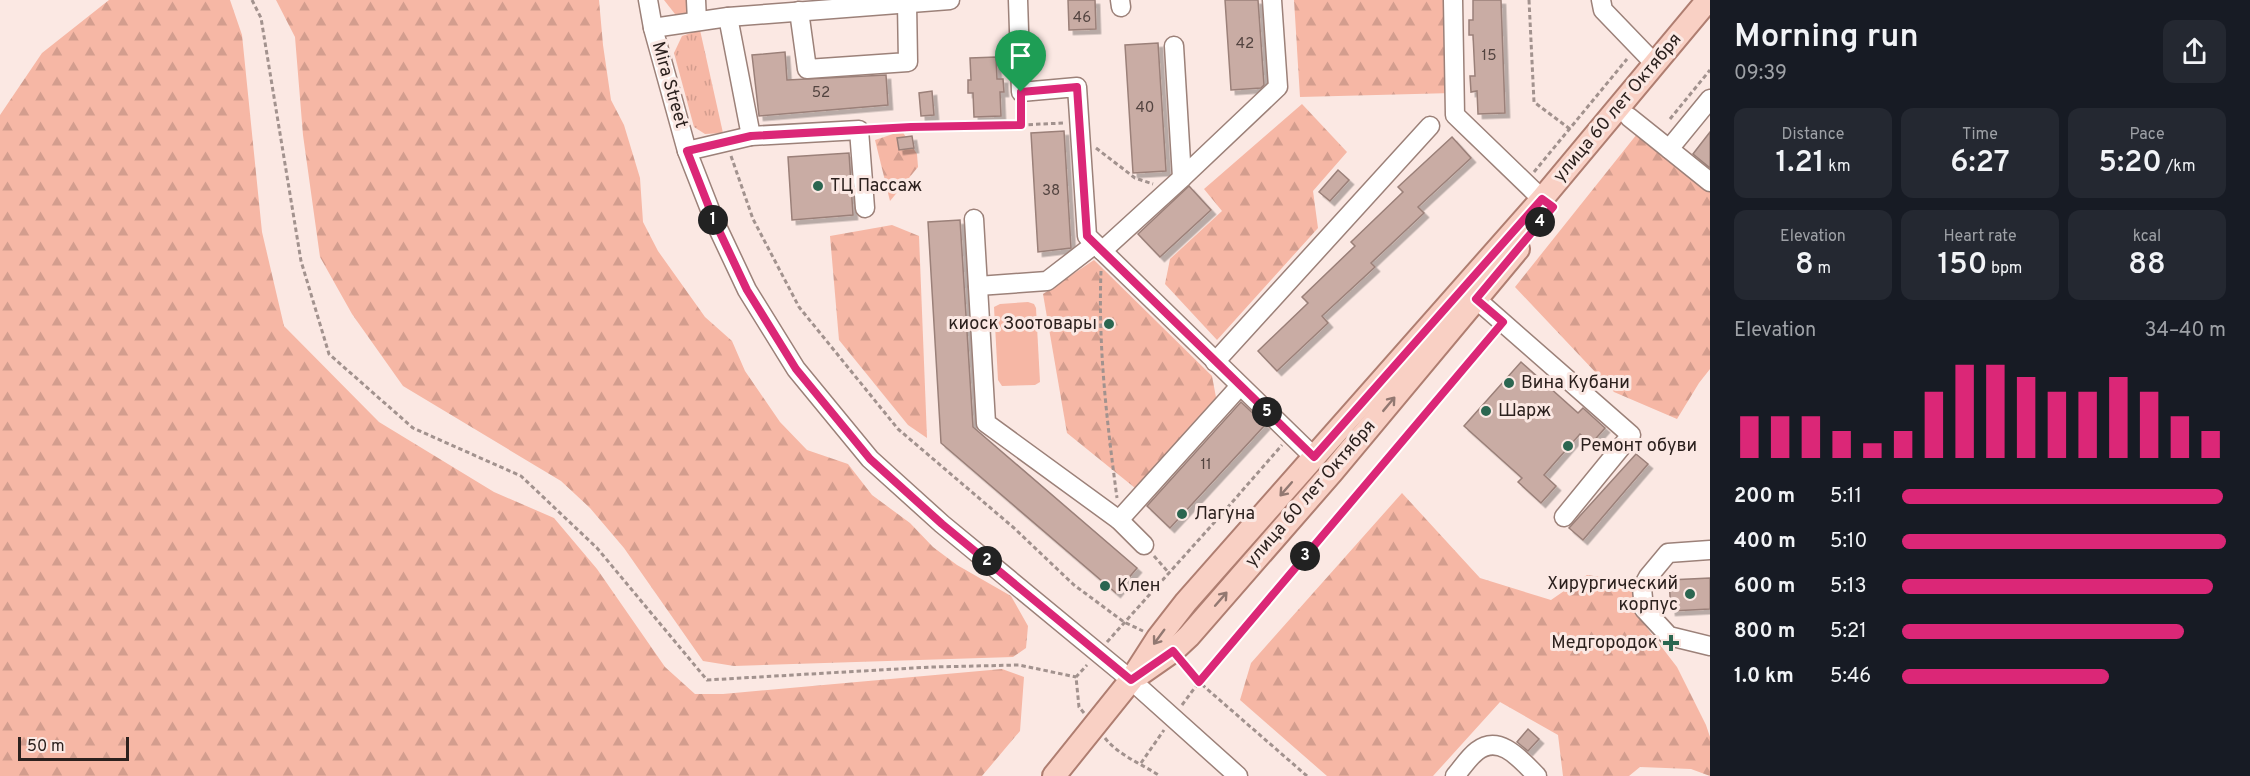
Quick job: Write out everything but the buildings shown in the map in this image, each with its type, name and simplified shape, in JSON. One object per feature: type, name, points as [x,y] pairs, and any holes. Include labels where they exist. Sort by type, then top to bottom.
[{"type":"main road","name":"улица 60 лет Октября","points":[[1054,776],[1131,680],[1332,472],[1476,299],[1655,64],[1708,0]]},
{"type":"main road","name":"улица 60 лет Октября","points":[[1165,645],[1186,602],[1314,457],[1629,117],[1710,20]]},
{"type":"main road","points":[[1314,457],[1332,472]]},
{"type":"street","name":"Mira Street","points":[[648,0],[653,28],[687,151],[714,220],[747,290],[796,369],[870,459],[942,524],[1131,680],[1238,776]]},
{"type":"street","points":[[696,0],[697,21]]},
{"type":"street","points":[[653,28],[728,17],[950,0]]},
{"type":"street","points":[[1018,0],[1021,92],[1077,87],[1087,236],[1314,457]]},
{"type":"street","points":[[978,286],[1047,281],[1099,247],[1176,184],[1278,87],[1272,0]]},
{"type":"street","points":[[1453,0],[1455,115],[1548,203]]},
{"type":"street","points":[[1601,0],[1603,10],[1655,64]]},
{"type":"street","points":[[799,11],[807,69],[908,62],[907,3]]},
{"type":"street","points":[[728,17],[751,136]]},
{"type":"street","points":[[1174,46],[1176,184]]},
{"type":"street","points":[[1669,149],[1710,99]]},
{"type":"street","points":[[1629,117],[1710,182]]},
{"type":"street","points":[[1215,362],[1430,126]]},
{"type":"street","points":[[687,151],[751,136],[859,130],[865,208]]},
{"type":"street","points":[[974,219],[986,423],[1119,520],[1144,545]]},
{"type":"street","points":[[1476,299],[1631,435],[1564,517]]},
{"type":"street","points":[[1119,520],[1240,386]]},
{"type":"street","points":[[1710,550],[1668,553],[1648,577],[1652,619],[1669,636],[1710,646]]},
{"type":"street","points":[[1455,776],[1478,750],[1492,744],[1503,746],[1537,776]]},
{"type":"path","points":[[252,0],[261,18],[301,261],[329,354],[412,428],[521,476],[597,548],[706,680],[1019,665],[1076,677]]},
{"type":"path","points":[[1529,0],[1534,102],[1570,129]]},
{"type":"path","points":[[1525,182],[1638,46]]},
{"type":"path","points":[[1670,119],[1710,70]]},
{"type":"path","points":[[1021,92],[1021,125]]},
{"type":"path","points":[[859,130],[1021,125],[1078,128],[1135,178],[1176,184]]},
{"type":"path","points":[[726,142],[753,219],[799,307],[898,429],[1014,528],[1074,585],[1124,622],[1165,645],[1199,682],[1307,776]]},
{"type":"path","points":[[1099,247],[1105,407],[1119,520]]},
{"type":"path","points":[[1141,763],[1199,682],[1503,322]]},
{"type":"path","points":[[1144,545],[1169,573]]},
{"type":"green space","points":[[109,0],[230,0],[242,35],[262,232],[284,326],[379,422],[494,492],[554,518],[597,569],[665,667],[695,694],[723,694],[1002,669],[1024,677],[1020,731],[982,776],[0,776],[0,115],[42,53]]},
{"type":"green space","points":[[276,0],[599,0],[611,100],[624,125],[640,178],[643,222],[658,251],[705,317],[732,341],[745,371],[780,422],[807,450],[848,464],[872,495],[910,523],[933,547],[957,565],[1011,596],[1028,626],[1026,648],[1013,657],[734,666],[703,661],[624,548],[590,508],[561,481],[403,386],[352,314],[320,257],[303,135],[295,37]]},
{"type":"green space","points":[[664,0],[689,0],[692,15],[675,14]]},
{"type":"green space","points":[[1294,0],[1450,0],[1453,93],[1300,97]]},
{"type":"green space","points":[[700,30],[723,133],[705,134],[694,127],[674,53],[682,36]]},
{"type":"green space","points":[[1302,104],[1347,152],[1313,191],[1318,228],[1217,340],[1165,284],[1170,259],[1222,211],[1204,189]]},
{"type":"green space","points":[[1641,129],[1710,187],[1710,369],[1677,419],[1614,392],[1515,287]]},
{"type":"green space","points":[[902,131],[917,154],[918,167],[890,201],[875,140]]},
{"type":"green space","points":[[892,225],[919,236],[927,438],[908,425],[839,340],[830,236]]},
{"type":"green space","points":[[1094,260],[1212,376],[1218,408],[1140,492],[1067,433],[1043,294]]},
{"type":"green space","points":[[1028,302],[1034,304],[1036,308],[1040,382],[1035,385],[1002,386],[998,380],[994,307],[1000,304]]},
{"type":"green space","points":[[1402,493],[1480,578],[1551,600],[1587,575],[1633,582],[1647,628],[1677,667],[1706,725],[1710,737],[1710,776],[1691,769],[1640,767],[1629,776],[1563,776],[1558,735],[1500,702],[1433,776],[1327,776],[1240,700],[1251,663]]},
{"type":"place","name":"ТЦ Пассаж","points":[[818,186]]},
{"type":"place","name":"киоск Зоотовары","points":[[1109,324]]},
{"type":"place","name":"Вина Кубани","points":[[1509,383]]},
{"type":"place","name":"Шарж","points":[[1486,411]]},
{"type":"place","name":"Ремонт обуви","points":[[1568,446]]},
{"type":"place","name":"Лагуна","points":[[1182,514]]},
{"type":"place","name":"Клен","points":[[1105,586]]},
{"type":"place","name":"Хирургический корпус","points":[[1690,594]]},
{"type":"place","name":"Медгородок","points":[[1671,643]]},
{"type":"route","points":[[1077,87],[1087,236],[1314,457],[1542,199],[1553,207],[1476,299],[1503,322],[1199,682],[1173,651],[1131,680],[942,524],[870,459],[796,369],[747,290],[714,220],[687,151],[751,136],[911,127],[1021,125],[1021,92],[1077,87]]}]
